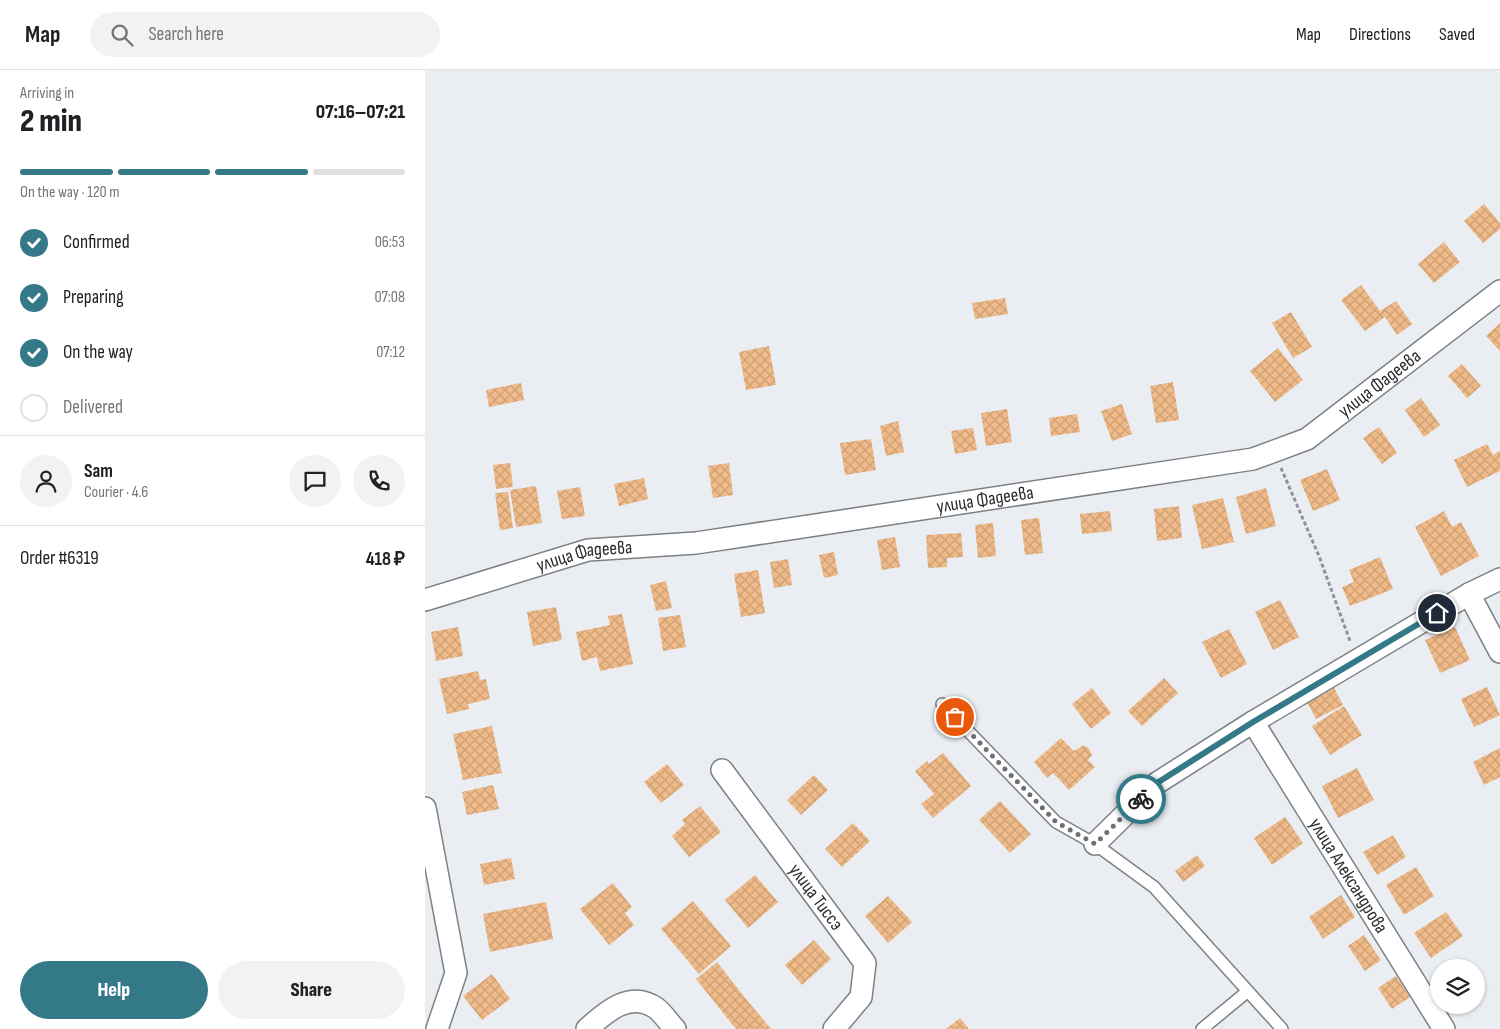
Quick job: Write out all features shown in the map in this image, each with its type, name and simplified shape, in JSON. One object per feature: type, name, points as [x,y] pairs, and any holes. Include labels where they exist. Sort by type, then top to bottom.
[{"type":"street","name":"улица Фадеева","points":[[425,600],[588,550],[706,542],[1253,459],[1307,439],[1500,291]]},
{"type":"street","points":[[1095,844],[1157,783],[1253,722],[1357,660],[1469,594],[1500,579]]},
{"type":"street","points":[[1469,594],[1500,652]]},
{"type":"street","name":"улица Александрова","points":[[1253,722],[1444,1029]]},
{"type":"street","name":"улица Тиссэ","points":[[722,770],[865,963],[861,997],[834,1029]]},
{"type":"street","points":[[425,808],[455,973],[437,1029]]},
{"type":"street","points":[[587,1029],[611,1007],[635,1000],[656,1008],[675,1029]]},
{"type":"lane","points":[[942,704],[1056,822],[1095,844],[1154,887],[1282,1029]]},
{"type":"lane","points":[[1202,1029],[1248,991]]},
{"type":"path","points":[[1274,451],[1319,556],[1357,660]]},
{"type":"building","points":[[1484,204],[1500,223],[1500,229],[1483,243],[1464,221]]},
{"type":"building","points":[[1444,242],[1460,262],[1434,283],[1418,264]]},
{"type":"building","points":[[1361,285],[1380,311],[1396,301],[1412,324],[1397,335],[1385,317],[1365,331],[1341,300]]},
{"type":"building","points":[[1005,298],[1008,314],[975,319],[972,303]]},
{"type":"building","points":[[1291,312],[1312,347],[1293,358],[1272,323]]},
{"type":"building","points":[[1500,323],[1500,351],[1486,336]]},
{"type":"building","points":[[769,346],[776,385],[746,390],[739,352]]},
{"type":"building","points":[[1278,348],[1303,380],[1275,402],[1250,371]]},
{"type":"building","points":[[1462,364],[1481,386],[1467,398],[1448,376]]},
{"type":"building","points":[[1173,382],[1179,420],[1156,423],[1150,386]]},
{"type":"building","points":[[521,383],[524,400],[489,407],[486,390]]},
{"type":"building","points":[[1421,398],[1440,425],[1424,437],[1405,410]]},
{"type":"building","points":[[1122,404],[1132,434],[1112,441],[1101,411]]},
{"type":"building","points":[[1007,409],[1012,442],[986,446],[981,413]]},
{"type":"building","points":[[1077,414],[1080,432],[1051,436],[1049,418]]},
{"type":"building","points":[[898,421],[904,452],[886,456],[880,426]]},
{"type":"building","points":[[1379,427],[1397,453],[1382,464],[1363,438]]},
{"type":"building","points":[[973,428],[977,450],[955,454],[951,431]]},
{"type":"building","points":[[871,439],[876,470],[845,475],[840,443]]},
{"type":"building","points":[[1487,444],[1493,455],[1500,451],[1500,471],[1467,487],[1454,460]]},
{"type":"building","points":[[510,463],[513,487],[496,489],[493,465]]},
{"type":"building","points":[[729,463],[733,495],[713,498],[708,466]]},
{"type":"building","points":[[1327,469],[1340,500],[1313,511],[1300,480]]},
{"type":"building","points":[[644,478],[648,499],[619,506],[614,484]]},
{"type":"building","points":[[536,486],[542,523],[516,527],[510,490]]},
{"type":"building","points":[[580,487],[585,516],[562,519],[557,491]]},
{"type":"building","points":[[1266,488],[1276,526],[1246,534],[1236,497]]},
{"type":"building","points":[[508,492],[513,528],[500,530],[495,493]]},
{"type":"building","points":[[1223,498],[1234,542],[1202,549],[1192,505]]},
{"type":"building","points":[[1179,506],[1182,538],[1157,541],[1154,509]]},
{"type":"building","points":[[1110,511],[1112,531],[1082,534],[1080,514]]},
{"type":"building","points":[[1444,511],[1452,527],[1461,522],[1479,556],[1441,576],[1415,527]]},
{"type":"building","points":[[1039,518],[1043,553],[1025,555],[1021,520]]},
{"type":"building","points":[[993,523],[996,556],[978,558],[975,525]]},
{"type":"building","points":[[961,533],[963,557],[947,558],[947,567],[928,568],[926,535]]},
{"type":"building","points":[[895,537],[900,567],[882,570],[877,540]]},
{"type":"building","points":[[834,552],[838,575],[824,578],[819,555]]},
{"type":"building","points":[[1380,557],[1393,589],[1350,606],[1342,587],[1354,582],[1349,570]]},
{"type":"building","points":[[788,559],[792,585],[774,588],[770,562]]},
{"type":"building","points":[[758,570],[765,613],[741,617],[734,574]]},
{"type":"building","points":[[666,581],[672,608],[656,611],[650,585]]},
{"type":"building","points":[[1280,600],[1299,637],[1273,650],[1255,612]]},
{"type":"building","points":[[556,607],[562,640],[533,646],[527,612]]},
{"type":"building","points":[[622,614],[633,664],[600,671],[597,657],[582,661],[576,632],[610,625],[608,616]]},
{"type":"building","points":[[680,615],[686,647],[663,651],[658,618]]},
{"type":"building","points":[[458,627],[463,656],[436,661],[431,632]]},
{"type":"building","points":[[1455,627],[1470,660],[1440,673],[1425,640]]},
{"type":"building","points":[[1229,629],[1247,664],[1221,678],[1202,642]]},
{"type":"building","points":[[478,671],[480,680],[486,679],[490,699],[468,704],[469,709],[447,714],[439,679]]},
{"type":"building","points":[[1164,678],[1178,693],[1142,726],[1128,711]]},
{"type":"building","points":[[1333,686],[1343,705],[1316,719],[1306,700]]},
{"type":"building","points":[[1487,687],[1500,715],[1474,727],[1461,699]]},
{"type":"building","points":[[1092,688],[1111,713],[1091,729],[1072,704]]},
{"type":"building","points":[[1344,706],[1362,735],[1330,755],[1312,726]]},
{"type":"building","points":[[492,726],[502,773],[463,780],[453,734]]},
{"type":"building","points":[[1061,738],[1074,751],[1084,745],[1089,749],[1092,755],[1088,760],[1095,767],[1069,790],[1053,773],[1047,778],[1034,762]]},
{"type":"building","points":[[1500,748],[1500,777],[1484,785],[1473,762]]},
{"type":"building","points":[[943,753],[971,786],[933,818],[921,804],[934,794],[915,771],[927,761],[929,764]]},
{"type":"building","points":[[667,764],[684,785],[661,803],[644,782]]},
{"type":"building","points":[[1357,768],[1374,800],[1338,818],[1322,786]]},
{"type":"building","points":[[814,775],[828,790],[801,815],[787,800]]},
{"type":"building","points":[[493,785],[499,809],[467,815],[462,792]]},
{"type":"building","points":[[1000,801],[1031,834],[1010,853],[979,820]]},
{"type":"building","points":[[700,806],[721,832],[689,857],[672,836],[685,824],[682,820]]},
{"type":"building","points":[[1285,817],[1303,843],[1272,865],[1254,838]]},
{"type":"building","points":[[853,823],[870,841],[842,867],[825,849]]},
{"type":"building","points":[[1393,835],[1406,857],[1377,875],[1363,852]]},
{"type":"building","points":[[1197,855],[1205,866],[1183,882],[1175,871]]},
{"type":"building","points":[[511,858],[515,879],[484,885],[480,864]]},
{"type":"building","points":[[1416,867],[1434,896],[1404,915],[1386,885]]},
{"type":"building","points":[[755,875],[778,902],[748,928],[725,900]]},
{"type":"building","points":[[613,883],[632,907],[625,913],[634,925],[609,945],[580,909]]},
{"type":"building","points":[[1341,895],[1355,917],[1323,939],[1309,917]]},
{"type":"building","points":[[888,896],[912,922],[888,943],[865,916]]},
{"type":"building","points":[[693,901],[731,946],[699,974],[661,929]]},
{"type":"building","points":[[546,902],[553,939],[490,952],[483,914]]},
{"type":"building","points":[[1446,912],[1463,936],[1431,958],[1414,933]]},
{"type":"building","points":[[1364,935],[1381,960],[1365,971],[1348,946]]},
{"type":"building","points":[[814,940],[831,959],[802,985],[785,965]]},
{"type":"building","points":[[717,962],[771,1029],[736,1029],[696,979]]},
{"type":"building","points":[[492,974],[510,999],[482,1020],[463,996]]},
{"type":"building","points":[[1396,976],[1410,997],[1392,1009],[1378,988]]},
{"type":"building","points":[[960,1018],[969,1029],[946,1029]]},
{"type":"way so far","points":[[955,717],[1056,822],[1095,844],[1141,799]]},
{"type":"route","points":[[1141,799],[1157,783],[1253,722],[1437,613]]}]
